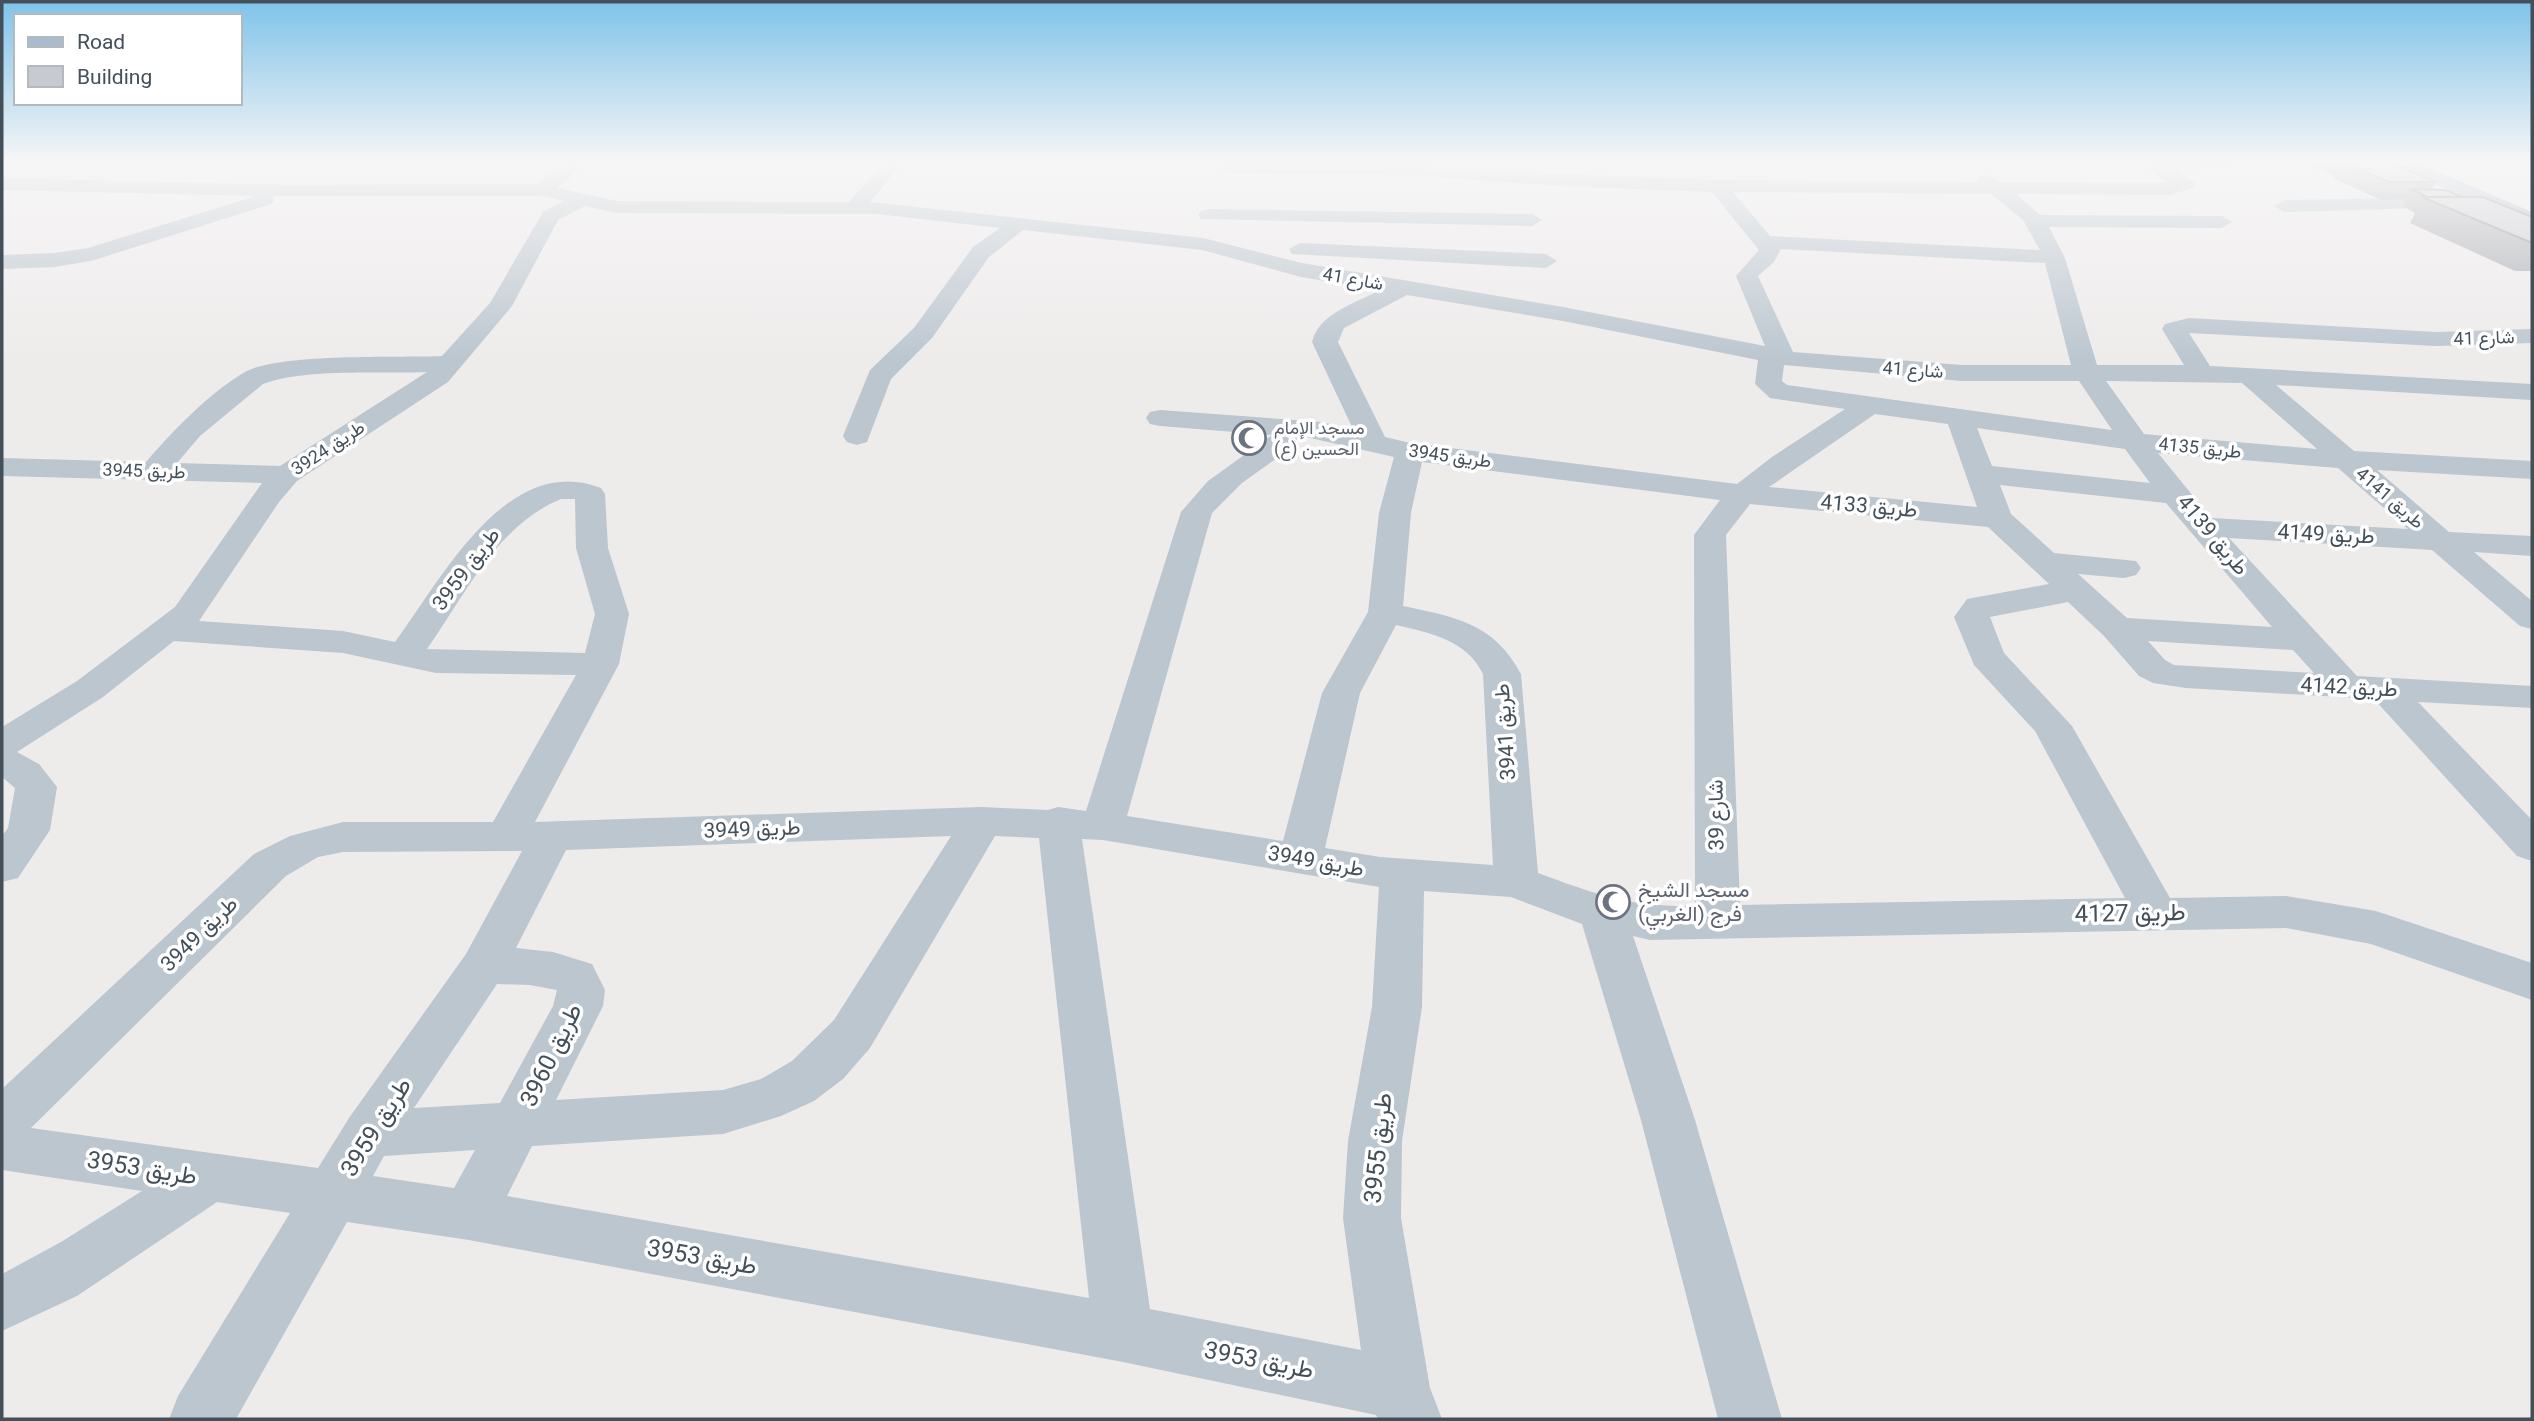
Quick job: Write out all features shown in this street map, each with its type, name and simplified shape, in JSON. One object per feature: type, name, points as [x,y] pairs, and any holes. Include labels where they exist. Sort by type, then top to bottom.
[{"type":"street","points":[[2,262],[54,260],[90,254],[172,228]]},
{"type":"street","name":"طريق 3924","points":[[2,744],[90,689],[168,630],[200,599],[267,497],[286,475],[425,387],[450,364],[500,306],[543,228]]},
{"type":"street","points":[[857,436],[879,376],[923,332],[981,252],[1012,228]]},
{"type":"street","name":"شارع 41","points":[[1058,228],[1203,244],[1301,270],[1563,314],[1777,357],[1962,373],[2202,373],[2532,392]]},
{"type":"street","points":[[1203,244],[1206,228]]},
{"type":"street","points":[[1535,228],[1563,314]]},
{"type":"street","points":[[1755,228],[1767,242],[1770,254],[1752,268],[1747,276],[1777,357],[1768,384],[1773,390],[1871,404]]},
{"type":"street","name":"طريق 4139","points":[[2039,228],[2053,257],[2062,296],[2088,373],[2136,442],[2178,495],[2304,640],[2367,689],[2532,846]]},
{"type":"street","points":[[2508,228],[2532,239]]},
{"type":"street","points":[[1767,242],[2053,257]]},
{"type":"street","points":[[1243,253],[1257,247],[1546,261]]},
{"type":"street","points":[[1374,443],[1325,342],[1327,332],[1335,323],[1402,288]]},
{"type":"street","name":"شارع 41","points":[[2202,373],[2174,329],[2189,325],[2436,339],[2532,336]]},
{"type":"street","name":"شارع 41","points":[[2436,339],[2502,390]]},
{"type":"street","points":[[154,471],[190,430],[254,378],[267,373],[309,368],[450,364]]},
{"type":"street","name":"طريق 4141","points":[[2249,376],[2532,619]]},
{"type":"street","points":[[2502,390],[2532,413]]},
{"type":"street","name":"طريق 4135","points":[[1871,404],[2136,442],[2348,461],[2532,470]]},
{"type":"street","name":"شارع 39","points":[[1718,921],[1710,535],[1721,514],[1742,494],[1871,404]]},
{"type":"street","points":[[1959,417],[1997,518],[2117,628],[2304,640]]},
{"type":"street","name":"طريق 3945","points":[[1160,418],[1301,428],[1341,434],[1410,452],[1742,494]]},
{"type":"street","points":[[1123,1333],[1081,824],[1196,512],[1206,498],[1229,479],[1301,428]]},
{"type":"street","points":[[1301,858],[1341,693],[1385,612],[1395,513],[1410,452]]},
{"type":"street","name":"طريق 3945","points":[[2,467],[286,475]]},
{"type":"street","points":[[1981,474],[2178,495]]},
{"type":"street","name":"طريق 3959","points":[[402,657],[494,529],[513,512],[544,495],[568,488],[582,489],[590,494],[592,548],[612,614],[601,664],[506,836]]},
{"type":"street","name":"طريق 4133","points":[[1742,494],[1997,518]]},
{"type":"street","name":"طريق 4149","points":[[2204,527],[2532,546]]},
{"type":"street","points":[[2045,562],[2124,568]]},
{"type":"street","points":[[2076,590],[1979,606],[1972,617],[1987,657],[2052,726],[2155,912]]},
{"type":"street","name":"طريق 3941","points":[[1385,612],[1462,632],[1482,643],[1496,658],[1502,674],[1516,882]]},
{"type":"street","name":"طريق 4142","points":[[2117,628],[2152,668],[2165,675],[2532,697]]},
{"type":"street","points":[[168,630],[343,642],[402,657],[436,662],[601,664]]},
{"type":"street","points":[[2,761],[25,773],[36,787],[29,830],[2,867]]},
{"type":"street","points":[[368,1134],[723,1112],[763,1103],[801,1085],[831,1061],[852,1034],[982,821]]},
{"type":"street","name":"طريق 3949","points":[[2,1122],[270,865],[286,854],[325,839],[552,836],[982,821],[1081,824],[1402,874],[1516,882],[1602,914]]},
{"type":"street","name":"طريق 3959","points":[[201,1419],[368,1134],[483,966],[552,836]]},
{"type":"street","name":"طريق 3955","points":[[1402,874],[1397,1007],[1375,1141],[1372,1217],[1404,1404]]},
{"type":"street","name":"طريق 4127","points":[[1718,921],[2286,912],[2329,917],[2376,928],[2532,982]]},
{"type":"street","points":[[1718,921],[1650,923],[1602,914],[1668,1120],[1750,1419]]},
{"type":"street","name":"طريق 3960","points":[[469,1215],[578,1006],[581,990],[575,977],[551,968],[483,966]]},
{"type":"street","name":"طريق 3953","points":[[2,1147],[208,1178],[335,1193],[469,1215],[1123,1333],[1404,1404]]},
{"type":"street","points":[[2,1303],[39,1287],[75,1266],[208,1178]]},
{"type":"building","points":[[2497,228],[2532,228],[2532,243]]},
{"type":"place","name":"مسجد الإمام الحسين (ع)","points":[[1249,438]]},
{"type":"place","name":"مسجد الشيخ فرج (الغربي)","points":[[1613,902]]}]
